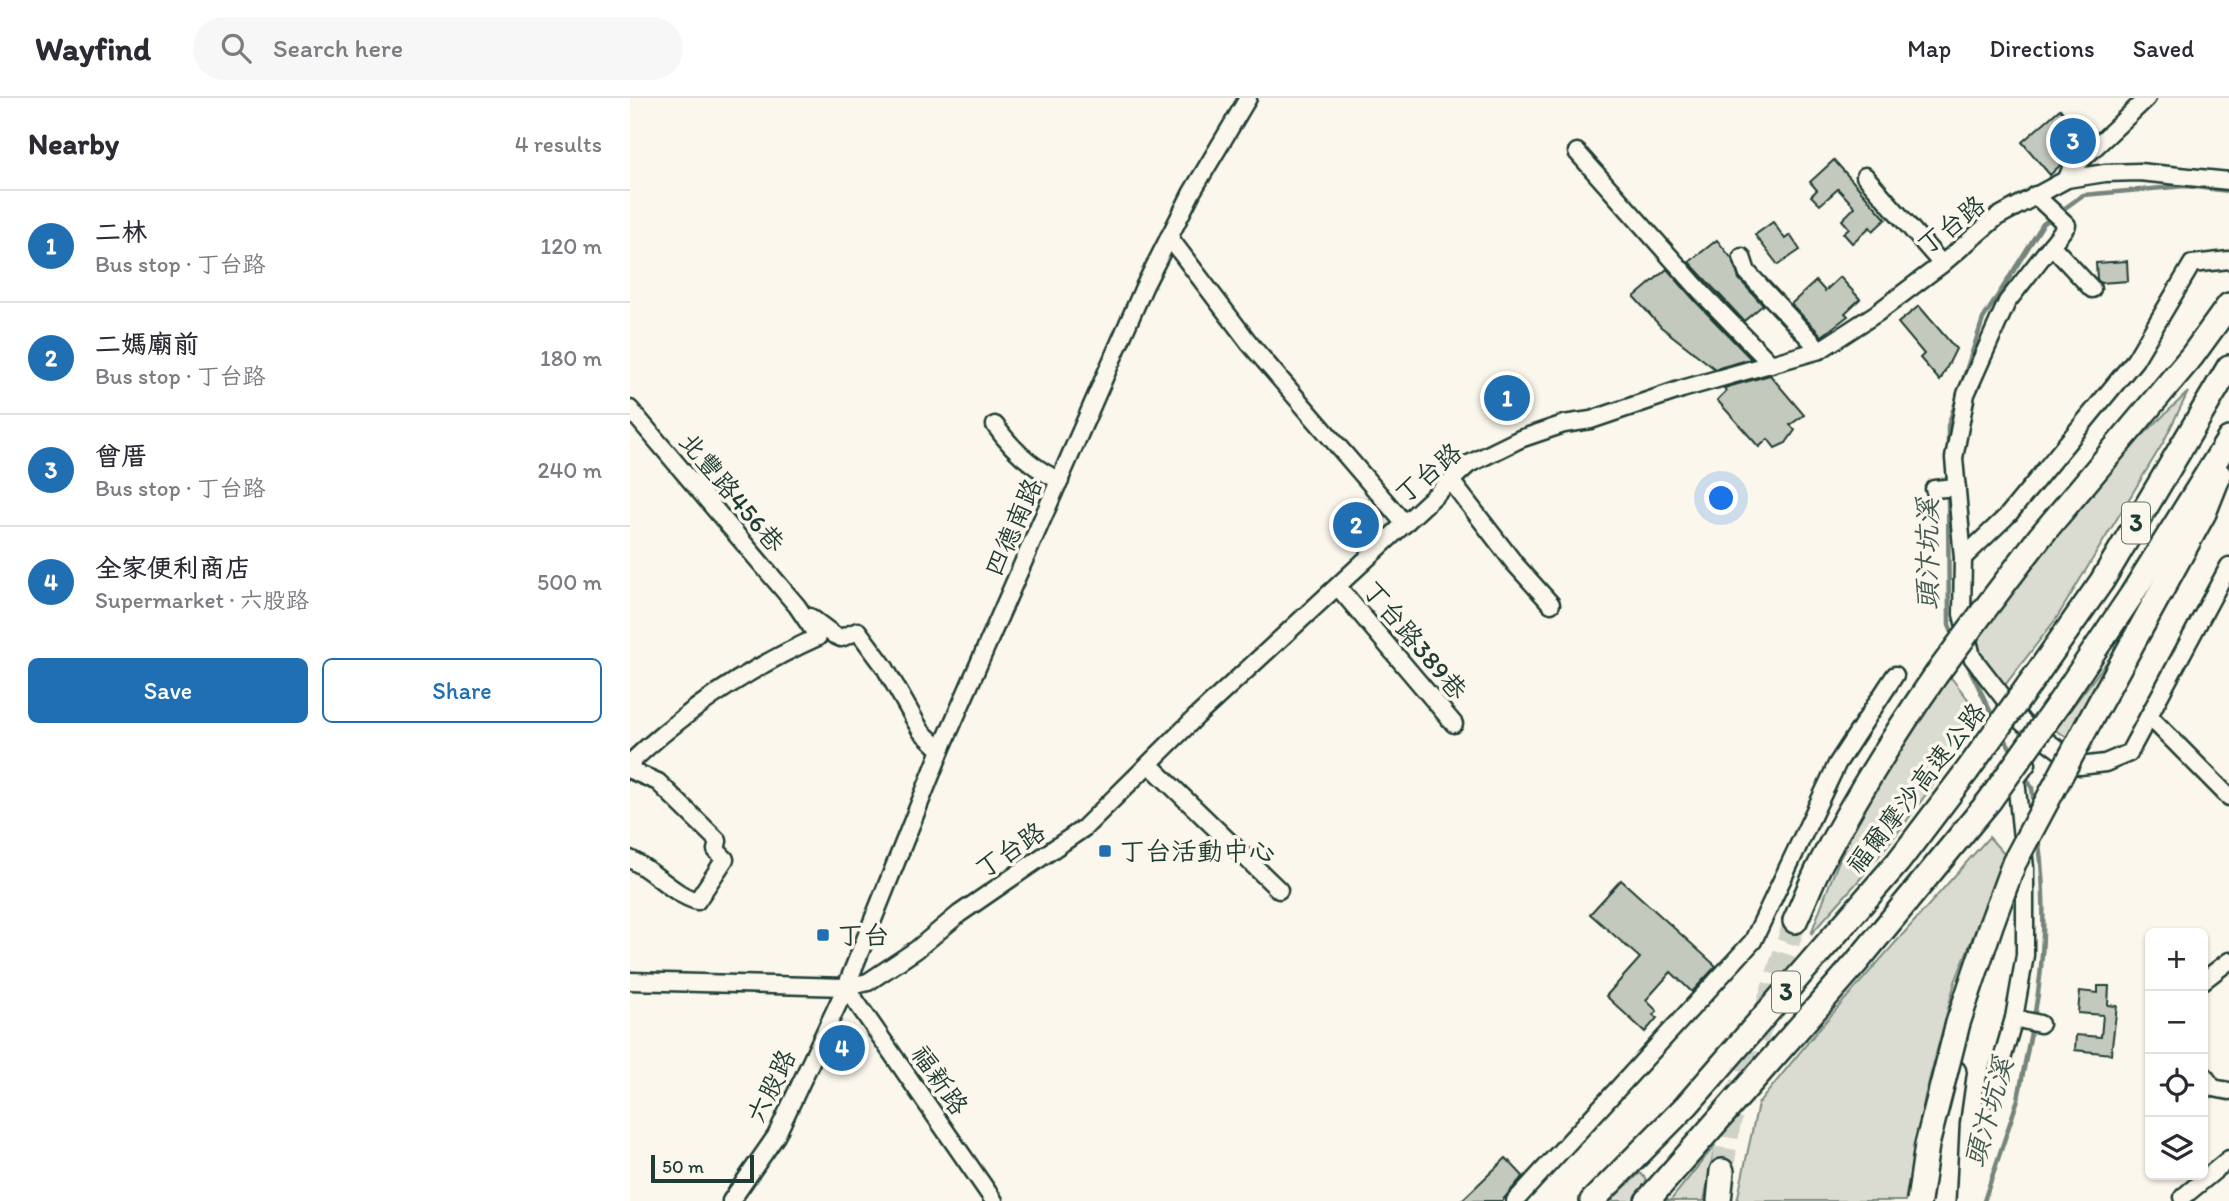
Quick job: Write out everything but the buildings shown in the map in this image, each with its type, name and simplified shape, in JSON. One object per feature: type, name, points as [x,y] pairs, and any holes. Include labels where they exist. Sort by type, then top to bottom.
[{"type":"highway","points":[[1795,922],[1820,866],[1853,804],[1936,675],[2039,537],[2192,356],[2228,307]]},
{"type":"highway","name":"福爾摩沙高速公路","points":[[1592,1201],[1687,1105],[1898,862],[1967,771],[2102,581],[2229,367]]},
{"type":"highway","name":"3","points":[[1647,1201],[1856,963],[1990,800],[2131,596],[2229,439]]},
{"type":"highway","points":[[1919,1201],[1927,1145],[1958,1023],[2014,863],[2204,513],[2229,448]]},
{"type":"highway","points":[[1943,1201],[1947,1122],[1957,1054],[1958,1023]]},
{"type":"highway","points":[[1719,1201],[1722,1171]]},
{"type":"street","name":"四德南路","points":[[846,987],[941,750],[1144,288],[1192,192],[1248,98]]},
{"type":"street","points":[[2067,179],[2070,171],[2147,98]]},
{"type":"street","points":[[1577,152],[1704,295],[1771,364]]},
{"type":"street","name":"丁台路","points":[[630,981],[846,987],[868,982],[916,950],[959,914],[1084,828],[1196,717],[1469,464],[1520,439],[1820,350],[1877,313],[1942,264],[1997,217],[2067,179],[2105,173],[2139,172],[2229,181]]},
{"type":"street","points":[[1865,176],[1942,264]]},
{"type":"street","points":[[2035,195],[2067,225],[2007,302],[1966,394],[1954,458],[1963,558],[1962,614],[1972,657],[2023,723],[2080,766],[2105,763],[2129,753],[2229,566]]},
{"type":"street","points":[[1169,237],[1250,344],[1405,524]]},
{"type":"street","points":[[2051,245],[2092,289]]},
{"type":"street","points":[[1742,257],[1747,272],[1820,350]]},
{"type":"street","points":[[1963,558],[2008,515],[2135,360],[2192,264],[2229,260]]},
{"type":"street","name":"北豐路456巷","points":[[630,409],[797,607],[818,637],[760,666],[718,693],[661,733],[630,763]]},
{"type":"street","points":[[995,425],[1010,447],[1060,481]]},
{"type":"street","points":[[1451,481],[1515,564],[1552,604]]},
{"type":"street","points":[[1934,489],[1957,487]]},
{"type":"street","name":"丁台路389巷","points":[[1338,587],[1454,724]]},
{"type":"street","name":"北豐路456巷","points":[[797,607],[841,638],[858,631],[884,666],[921,731],[941,750]]},
{"type":"street","points":[[1515,1201],[1753,941],[1837,764],[1895,675]]},
{"type":"street","points":[[2149,716],[2229,797]]},
{"type":"street","points":[[1991,1097],[2014,1018],[2025,956],[2025,868],[2016,779],[2044,738]]},
{"type":"street","points":[[1150,765],[1279,890]]},
{"type":"street","points":[[630,770],[658,782],[681,803],[718,841],[716,850],[725,859],[697,901],[685,898],[651,870],[630,859]]},
{"type":"street","points":[[2208,977],[2229,961]]},
{"type":"street","name":"六股路","points":[[731,1201],[776,1136],[846,987]]},
{"type":"street","name":"福新路","points":[[846,987],[994,1201]]},
{"type":"street","points":[[2014,1018],[2040,1024]]},
{"type":"street","points":[[2208,1081],[2213,1088],[2229,1091]]},
{"type":"street","points":[[2183,1198],[2229,1159]]},
{"type":"shaded area","points":[[2188,392],[2163,443],[2056,619],[2005,685],[1980,652],[1976,640],[2087,498],[2136,442]]},
{"type":"shaded area","points":[[2108,660],[2097,688],[2069,738],[2055,730]]},
{"type":"shaded area","points":[[1949,675],[1982,717],[1903,826],[1811,934],[1840,859],[1874,786],[1908,731]]},
{"type":"shaded area","points":[[1989,837],[2005,855],[1955,982],[1925,1096],[1905,1201],[1737,1201],[1758,1104],[1818,1030]]},
{"type":"shaded area","points":[[1715,1145],[1704,1201],[1670,1201]]},
{"type":"shaded area","points":[[1640,1173],[1669,1201],[1610,1201]]},
{"type":"waterway","name":"頭汴坑溪","points":[[1948,452],[1948,426],[1983,319],[2043,224],[2083,195],[2185,186],[2229,191]]},
{"type":"waterway","name":"頭汴坑溪","points":[[1948,492],[1949,625],[1955,639]]},
{"type":"waterway","name":"頭汴坑溪","points":[[1962,653],[1995,721]]},
{"type":"waterway","name":"頭汴坑溪","points":[[2003,735],[2014,755]]},
{"type":"waterway","name":"頭汴坑溪","points":[[2024,775],[2032,788],[2034,806]]},
{"type":"waterway","name":"頭汴坑溪","points":[[2034,1018],[2043,927],[2038,835]]},
{"type":"waterway","name":"頭汴坑溪","points":[[1984,1201],[2018,1099],[2032,1027]]},
{"type":"tunnel","points":[[1722,1171],[1729,1124],[1795,921]]},
{"type":"place","name":"曾厝","points":[[2073,141]]},
{"type":"place","name":"二林","points":[[1507,398]]},
{"type":"place","name":"二媽廟前","points":[[1356,525]]},
{"type":"place","name":"丁台活動中心","points":[[1105,851]]},
{"type":"place","name":"丁台","points":[[823,935]]},
{"type":"place","name":"全家便利商店","points":[[842,1048]]}]
